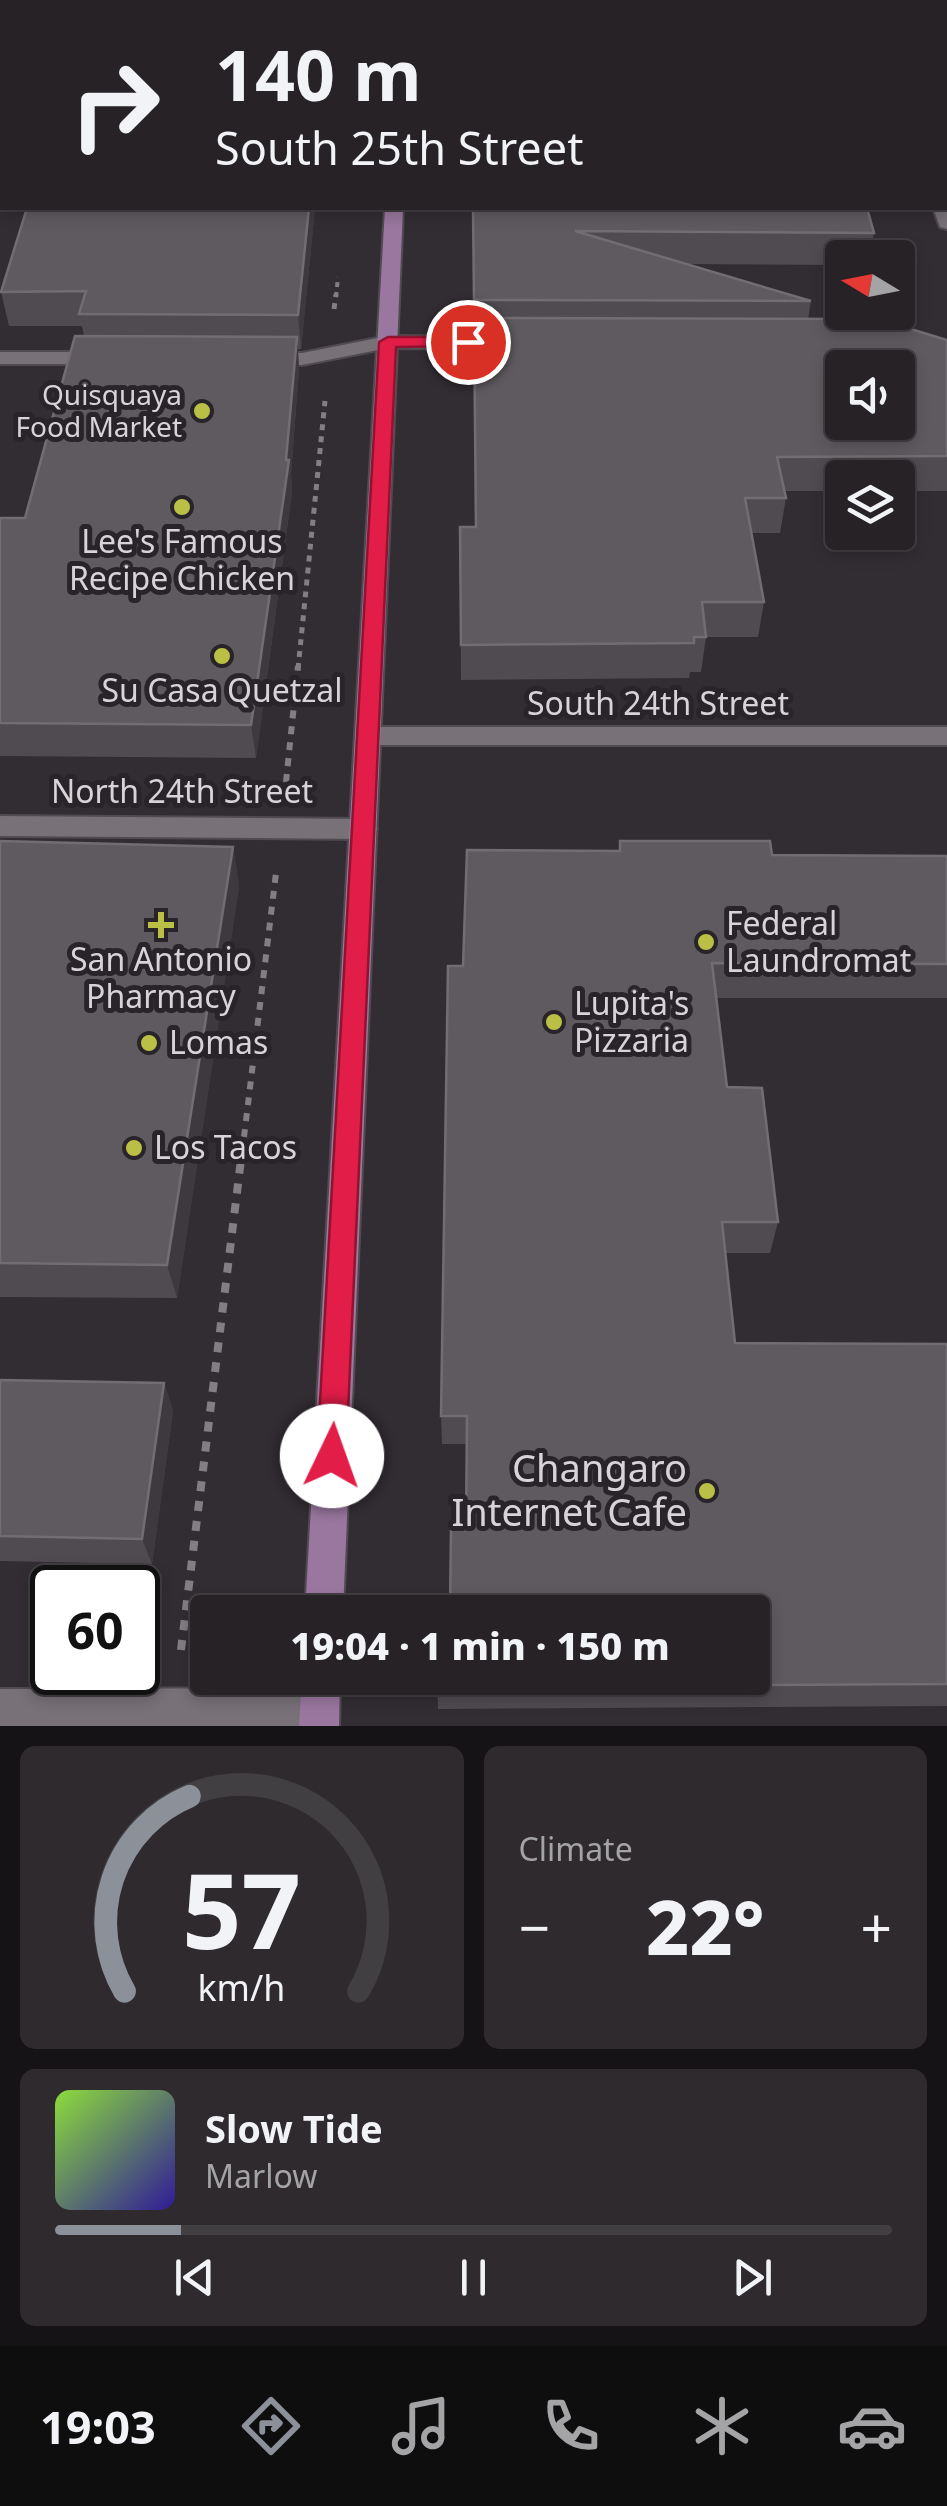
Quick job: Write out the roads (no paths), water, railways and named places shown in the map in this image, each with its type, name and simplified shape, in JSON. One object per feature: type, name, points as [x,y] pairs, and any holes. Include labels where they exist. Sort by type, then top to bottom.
[{"type":"main road","points":[[325,1595],[394,210]]},
{"type":"street","points":[[246,358],[302,358],[388,342],[528,343]]},
{"type":"street","points":[[0,358],[132,358]]},
{"type":"street","name":"South 24th Street","points":[[368,736],[947,736]]},
{"type":"street","name":"North 24th Street","points":[[0,826],[363,829]]},
{"type":"street","points":[[0,1709],[320,1704]]},
{"type":"place","name":"Quisquaya Food Market","points":[[202,411]]},
{"type":"place","name":"Lee's Famous Recipe Chicken","points":[[182,507]]},
{"type":"place","name":"Su Casa Quetzal","points":[[222,656]]},
{"type":"place","name":"San Antonio Pharmacy","points":[[161,925]]},
{"type":"place","name":"Federal Laundromat","points":[[706,942]]},
{"type":"place","name":"Lupita's Pizzaria","points":[[554,1022]]},
{"type":"place","name":"Lomas","points":[[149,1043]]},
{"type":"place","name":"Los Tacos","points":[[134,1148]]},
{"type":"place","name":"Changaro Internet Cafe","points":[[707,1491]]}]
